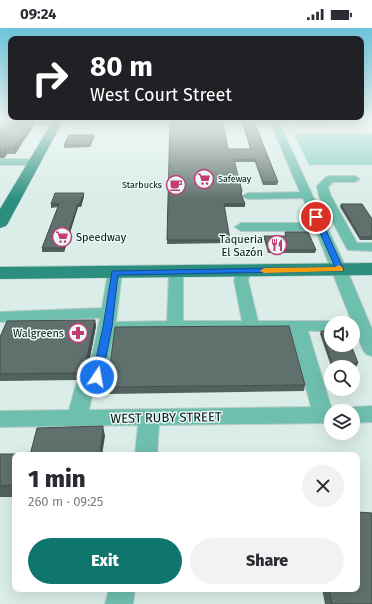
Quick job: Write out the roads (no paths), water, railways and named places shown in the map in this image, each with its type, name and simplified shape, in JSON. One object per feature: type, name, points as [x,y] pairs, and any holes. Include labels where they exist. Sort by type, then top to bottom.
[{"type":"main road","points":[[1,219],[44,146]]},
{"type":"main road","points":[[0,273],[372,269]]},
{"type":"street","points":[[285,146],[340,270],[355,316]]},
{"type":"street","points":[[0,162],[35,162]]},
{"type":"street","points":[[355,179],[330,179],[322,186],[328,202],[353,247],[372,247]]},
{"type":"street","points":[[248,196],[307,195]]},
{"type":"street","points":[[241,227],[321,227]]},
{"type":"street","points":[[244,271],[241,280],[251,326]]},
{"type":"street","points":[[77,418],[84,388],[97,377],[108,320],[115,272]]},
{"type":"street","points":[[175,326],[176,272]]},
{"type":"street","points":[[0,317],[108,320],[175,326],[324,326]]},
{"type":"street","points":[[298,326],[324,406]]},
{"type":"street","points":[[360,329],[372,350]]},
{"type":"street","points":[[360,415],[372,414]]},
{"type":"street","name":"WEST RUBY STREET","points":[[0,419],[324,415]]},
{"type":"street","points":[[146,452],[148,417]]},
{"type":"street","points":[[119,604],[121,592]]},
{"type":"place","name":"Safeway","points":[[204,179]]},
{"type":"place","name":"Starbucks","points":[[176,185]]},
{"type":"place","name":"Speedway","points":[[62,237]]},
{"type":"place","name":"Taqueria El Sazón","points":[[277,245]]},
{"type":"place","name":"Walgreens","points":[[78,333]]}]
